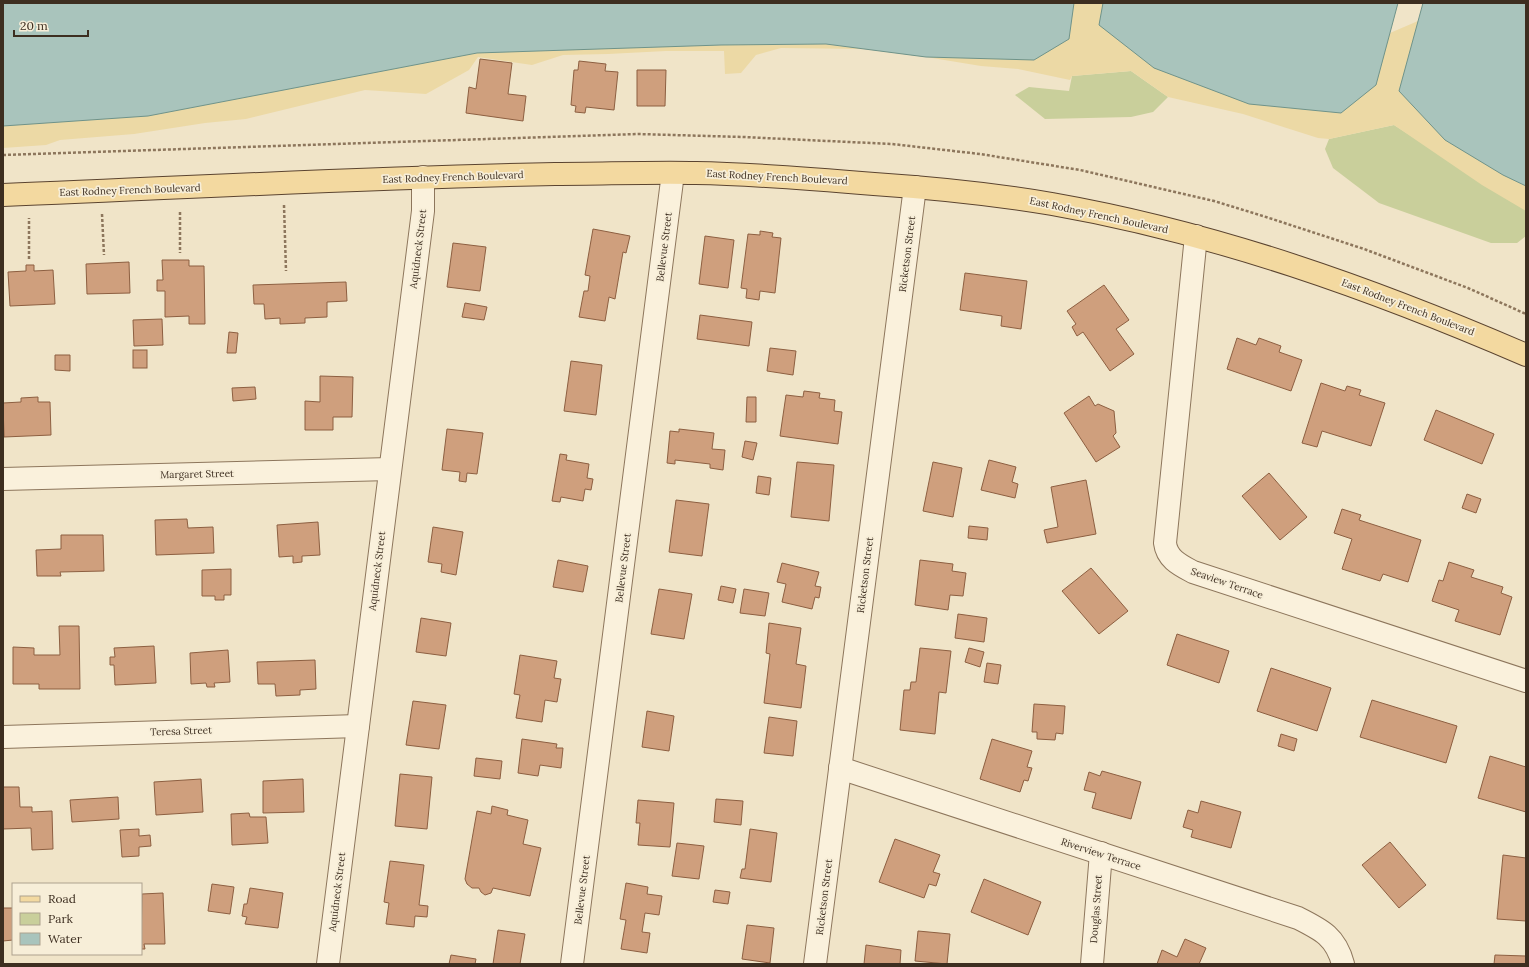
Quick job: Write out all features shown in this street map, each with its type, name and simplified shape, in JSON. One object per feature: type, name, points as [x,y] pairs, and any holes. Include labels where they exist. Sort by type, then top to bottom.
[{"type":"main road","name":"East Rodney French Boulevard","points":[[3,195],[424,177],[673,172],[805,178],[915,187],[1005,197],[1054,205],[1137,221],[1196,236],[1321,274],[1420,311],[1526,355]]},
{"type":"street","name":"Bellevue Street","points":[[572,964],[673,172]]},
{"type":"street","name":"Aquidneck Street","points":[[328,964],[423,211],[424,177]]},
{"type":"street","name":"Ricketson Street","points":[[815,964],[915,187]]},
{"type":"street","name":"Seaview Terrace","points":[[1196,236],[1165,543],[1166,551],[1176,563],[1193,572],[1526,681]]},
{"type":"street","name":"Margaret Street","points":[[3,479],[390,469]]},
{"type":"street","name":"Teresa Street","points":[[3,737],[358,726]]},
{"type":"street","name":"Riverview Terrace","points":[[840,768],[1298,918],[1320,929],[1330,937],[1340,954],[1343,964]]},
{"type":"street","name":"Douglas Street","points":[[1092,964],[1101,853]]},
{"type":"path","points":[[283,183],[286,271]]},
{"type":"path","points":[[180,188],[180,253]]},
{"type":"path","points":[[100,191],[104,255]]},
{"type":"path","points":[[29,194],[29,259]]},
{"type":"green space","points":[[1131,71],[1168,97],[1153,112],[1131,117],[1045,119],[1015,95],[1029,87],[1069,91],[1072,76]]},
{"type":"green space","points":[[1394,125],[1526,210],[1526,236],[1517,243],[1491,243],[1379,203],[1333,168],[1325,149],[1329,139]]},
{"type":"sand","points":[[339,3],[1167,3],[1370,38],[1390,33],[1418,21],[1526,100],[1526,211],[1482,185],[1394,125],[1329,139],[1318,138],[1243,114],[1168,97],[1131,71],[1072,76],[1070,80],[1018,69],[981,66],[864,49],[781,48],[756,55],[741,73],[725,74],[724,51],[666,51],[563,55],[532,65],[478,57],[469,70],[426,94],[365,90],[246,119],[205,123],[134,134],[60,140],[46,145],[3,148],[3,25]]},
{"type":"water","points":[[3,3],[1074,3],[1069,39],[1034,60],[926,57],[826,44],[721,45],[477,53],[148,116],[3,126]]},
{"type":"water","points":[[1103,3],[1398,3],[1376,85],[1341,113],[1249,104],[1154,68],[1099,25]]},
{"type":"water","points":[[1423,3],[1526,3],[1526,186],[1503,175],[1445,140],[1399,91]]},
{"type":"building","points":[[480,59],[512,63],[508,94],[526,96],[523,121],[466,113],[469,87],[476,89]]},
{"type":"building","points":[[579,61],[606,64],[605,71],[618,72],[614,110],[586,107],[585,113],[575,112],[576,106],[571,105],[574,70],[578,70]]},
{"type":"building","points":[[637,70],[666,70],[665,106],[637,106]]},
{"type":"building","points":[[593,229],[630,236],[626,253],[623,252],[615,299],[609,297],[605,321],[579,317],[584,291],[588,291],[590,276],[585,275]]},
{"type":"building","points":[[760,231],[773,233],[772,237],[781,238],[775,293],[760,291],[759,300],[746,298],[747,289],[741,288],[748,234],[760,235]]},
{"type":"building","points":[[705,236],[734,240],[728,288],[699,284]]},
{"type":"building","points":[[453,243],[486,247],[480,291],[447,287]]},
{"type":"building","points":[[162,260],[189,260],[189,266],[204,266],[205,324],[189,324],[189,316],[165,317],[165,291],[157,291],[157,280],[163,280]]},
{"type":"building","points":[[129,262],[130,293],[87,294],[86,264]]},
{"type":"building","points":[[26,265],[34,265],[34,271],[53,270],[55,304],[10,306],[8,272],[26,271]]},
{"type":"building","points":[[965,273],[1027,281],[1021,329],[1001,326],[1002,316],[960,310]]},
{"type":"building","points":[[346,282],[347,301],[327,302],[327,317],[305,318],[305,323],[280,324],[280,318],[265,319],[264,304],[254,304],[253,285]]},
{"type":"building","points":[[1104,285],[1129,320],[1116,329],[1134,354],[1110,371],[1083,332],[1077,336],[1072,327],[1076,324],[1067,311]]},
{"type":"building","points":[[465,303],[487,307],[484,320],[462,317]]},
{"type":"building","points":[[700,315],[752,322],[749,346],[697,339]]},
{"type":"building","points":[[162,319],[163,345],[134,346],[133,320]]},
{"type":"building","points":[[229,332],[238,333],[236,353],[227,353]]},
{"type":"building","points":[[1237,338],[1256,345],[1259,338],[1281,346],[1279,352],[1302,360],[1291,391],[1227,369]]},
{"type":"building","points":[[770,348],[796,351],[793,375],[767,371]]},
{"type":"building","points":[[133,350],[147,350],[147,368],[133,368]]},
{"type":"building","points":[[55,355],[70,355],[70,371],[55,370]]},
{"type":"building","points":[[571,361],[602,365],[596,415],[564,411]]},
{"type":"building","points":[[320,376],[353,377],[352,417],[333,417],[333,430],[305,430],[305,401],[320,402]]},
{"type":"building","points":[[1321,383],[1345,391],[1347,386],[1361,390],[1359,395],[1385,403],[1371,446],[1322,431],[1317,447],[1302,443]]},
{"type":"building","points":[[255,387],[256,399],[233,401],[232,388]]},
{"type":"building","points":[[804,391],[820,393],[819,398],[835,400],[834,411],[842,412],[838,444],[780,436],[786,395],[803,397]]},
{"type":"building","points":[[1089,396],[1095,406],[1098,404],[1114,411],[1116,433],[1113,436],[1120,447],[1096,462],[1064,413]]},
{"type":"building","points":[[38,397],[38,402],[50,402],[51,435],[4,437],[3,403],[21,402],[21,398]]},
{"type":"building","points":[[747,397],[756,397],[756,422],[746,422]]},
{"type":"building","points":[[1436,410],[1494,434],[1482,464],[1424,440]]},
{"type":"building","points":[[447,429],[483,433],[477,474],[467,473],[466,482],[459,481],[460,472],[442,470]]},
{"type":"building","points":[[679,429],[714,433],[712,449],[725,450],[723,470],[710,468],[710,464],[675,460],[675,464],[667,463],[670,431],[679,432]]},
{"type":"building","points":[[745,441],[757,443],[753,460],[742,457]]},
{"type":"building","points":[[560,454],[567,455],[566,460],[589,464],[587,478],[593,479],[591,490],[585,489],[583,501],[561,497],[560,502],[552,501]]},
{"type":"building","points":[[989,460],[1016,467],[1012,482],[1018,484],[1015,498],[981,490]]},
{"type":"building","points":[[797,462],[834,465],[829,521],[791,517]]},
{"type":"building","points":[[933,462],[962,468],[953,517],[923,511]]},
{"type":"building","points":[[1269,473],[1307,517],[1280,540],[1242,496]]},
{"type":"building","points":[[758,476],[771,478],[769,495],[756,493]]},
{"type":"building","points":[[1086,480],[1096,534],[1047,543],[1044,530],[1058,527],[1051,487]]},
{"type":"building","points":[[1467,494],[1481,499],[1476,513],[1462,508]]},
{"type":"building","points":[[676,500],[709,504],[702,556],[669,552]]},
{"type":"building","points":[[1342,509],[1361,515],[1359,520],[1421,540],[1408,582],[1383,574],[1380,581],[1342,569],[1352,539],[1334,533]]},
{"type":"building","points":[[187,519],[188,528],[213,527],[214,553],[156,555],[155,520]]},
{"type":"building","points":[[318,522],[320,555],[302,556],[302,562],[293,563],[293,556],[279,557],[277,525]]},
{"type":"building","points":[[969,526],[988,528],[987,540],[968,538]]},
{"type":"building","points":[[433,527],[463,532],[456,575],[441,572],[442,564],[428,562]]},
{"type":"building","points":[[61,535],[103,535],[104,571],[60,572],[61,576],[37,576],[36,550],[61,549]]},
{"type":"building","points":[[558,560],[588,566],[583,592],[553,587]]},
{"type":"building","points":[[920,560],[953,564],[952,571],[966,573],[963,596],[950,595],[948,610],[915,605]]},
{"type":"building","points":[[1449,562],[1474,570],[1471,577],[1503,587],[1501,593],[1512,597],[1500,635],[1455,621],[1459,610],[1432,601],[1439,580],[1443,581]]},
{"type":"building","points":[[782,563],[819,572],[815,586],[821,587],[819,598],[815,597],[812,609],[782,602],[786,584],[777,582]]},
{"type":"building","points":[[1091,568],[1128,611],[1099,634],[1062,591]]},
{"type":"building","points":[[231,569],[231,595],[224,595],[224,600],[215,600],[215,596],[202,596],[202,570]]},
{"type":"building","points":[[721,586],[736,589],[733,603],[718,600]]},
{"type":"building","points":[[659,589],[692,594],[684,639],[651,634]]},
{"type":"building","points":[[744,589],[769,593],[765,616],[740,613]]},
{"type":"building","points":[[958,614],[987,618],[984,642],[955,638]]},
{"type":"building","points":[[421,618],[451,623],[446,656],[416,652]]},
{"type":"building","points":[[769,623],[801,628],[796,664],[806,666],[801,708],[764,703],[770,654],[766,653]]},
{"type":"building","points":[[59,626],[79,626],[80,689],[39,689],[39,684],[13,684],[13,647],[34,648],[34,655],[60,655]]},
{"type":"building","points":[[1177,634],[1229,651],[1219,683],[1167,665]]},
{"type":"building","points":[[154,646],[156,683],[115,685],[114,665],[110,665],[110,657],[115,657],[114,648]]},
{"type":"building","points":[[920,648],[951,651],[946,693],[939,692],[935,734],[900,730],[904,690],[910,690],[911,682],[916,682]]},
{"type":"building","points":[[969,648],[984,652],[980,667],[965,662]]},
{"type":"building","points":[[228,650],[230,682],[214,683],[215,687],[207,687],[206,683],[191,684],[190,653]]},
{"type":"building","points":[[520,655],[557,661],[554,678],[561,679],[557,702],[545,700],[542,722],[516,718],[520,695],[514,694]]},
{"type":"building","points":[[315,660],[316,689],[300,690],[300,695],[276,696],[275,684],[258,684],[257,662]]},
{"type":"building","points":[[987,663],[1001,665],[998,684],[984,682]]},
{"type":"building","points":[[1271,668],[1331,688],[1317,731],[1257,711]]},
{"type":"building","points":[[1372,700],[1457,726],[1446,763],[1360,737]]},
{"type":"building","points":[[413,701],[446,705],[439,749],[406,745]]},
{"type":"building","points":[[1034,704],[1065,706],[1063,734],[1056,733],[1055,740],[1037,739],[1037,732],[1032,732]]},
{"type":"building","points":[[647,711],[674,716],[669,751],[642,747]]},
{"type":"building","points":[[769,717],[797,721],[793,756],[764,753]]},
{"type":"building","points":[[1281,734],[1297,739],[1294,751],[1278,746]]},
{"type":"building","points":[[522,739],[557,744],[556,748],[563,748],[561,768],[540,765],[538,776],[518,773]]},
{"type":"building","points":[[992,739],[1032,751],[1027,767],[1032,768],[1028,781],[1024,780],[1020,792],[980,779]]},
{"type":"building","points":[[1490,756],[1526,767],[1526,812],[1478,798]]},
{"type":"building","points":[[476,758],[502,761],[500,779],[474,776]]},
{"type":"building","points":[[1102,771],[1141,782],[1131,819],[1092,808],[1096,793],[1084,790],[1089,772],[1100,776]]},
{"type":"building","points":[[400,774],[432,777],[427,829],[395,826]]},
{"type":"building","points":[[201,779],[203,812],[156,815],[154,782]]},
{"type":"building","points":[[303,779],[304,812],[263,813],[263,781]]},
{"type":"building","points":[[3,787],[19,787],[20,807],[32,807],[32,812],[52,811],[53,849],[32,850],[31,828],[3,829]]},
{"type":"building","points":[[118,797],[119,819],[72,822],[70,800]]},
{"type":"building","points":[[716,799],[743,801],[741,825],[714,822]]},
{"type":"building","points":[[638,800],[674,803],[670,847],[638,845],[640,823],[636,823]]},
{"type":"building","points":[[1201,801],[1241,812],[1231,848],[1191,837],[1193,830],[1183,827],[1188,810],[1198,813]]},
{"type":"building","points":[[492,806],[508,810],[507,815],[528,820],[523,844],[541,848],[530,896],[493,888],[491,893],[485,895],[479,888],[472,888],[467,884],[465,879],[477,811],[491,814]]},
{"type":"building","points":[[249,813],[250,817],[266,817],[268,843],[232,845],[231,814]]},
{"type":"building","points":[[139,829],[139,836],[150,835],[151,846],[139,847],[139,856],[122,857],[120,830]]},
{"type":"building","points":[[750,829],[777,833],[771,882],[740,878],[742,869],[745,869]]},
{"type":"building","points":[[895,839],[940,855],[933,872],[940,874],[936,886],[929,884],[924,898],[879,882]]},
{"type":"building","points":[[1390,842],[1426,885],[1399,908],[1362,865]]},
{"type":"building","points":[[677,843],[704,846],[699,879],[672,876]]},
{"type":"building","points":[[1503,855],[1526,858],[1526,921],[1497,919]]},
{"type":"building","points":[[390,861],[424,865],[419,905],[428,906],[427,917],[415,916],[414,927],[386,924],[389,903],[384,902]]},
{"type":"building","points":[[984,879],[1041,902],[1028,935],[971,912]]},
{"type":"building","points":[[626,883],[648,887],[647,894],[662,896],[659,915],[645,913],[642,932],[650,933],[647,953],[621,949],[626,920],[620,919]]},
{"type":"building","points":[[212,884],[234,887],[230,914],[208,911]]},
{"type":"building","points":[[250,888],[283,893],[278,928],[245,924],[247,917],[242,916],[244,904],[247,904]]},
{"type":"building","points":[[715,890],[730,892],[728,904],[713,902]]},
{"type":"building","points":[[163,893],[165,944],[144,944],[145,949],[142,949],[142,894]]},
{"type":"building","points":[[3,908],[12,908],[12,940],[3,941]]},
{"type":"building","points":[[747,925],[774,928],[770,963],[742,959]]},
{"type":"building","points":[[498,930],[525,934],[520,964],[493,964]]},
{"type":"building","points":[[918,931],[950,934],[947,964],[915,961]]},
{"type":"building","points":[[1185,939],[1206,948],[1199,964],[1157,964],[1162,950],[1177,957]]},
{"type":"building","points":[[866,945],[901,950],[900,964],[864,964]]},
{"type":"building","points":[[451,955],[476,959],[475,964],[449,964]]},
{"type":"building","points":[[1495,955],[1526,956],[1526,964],[1494,964]]}]
